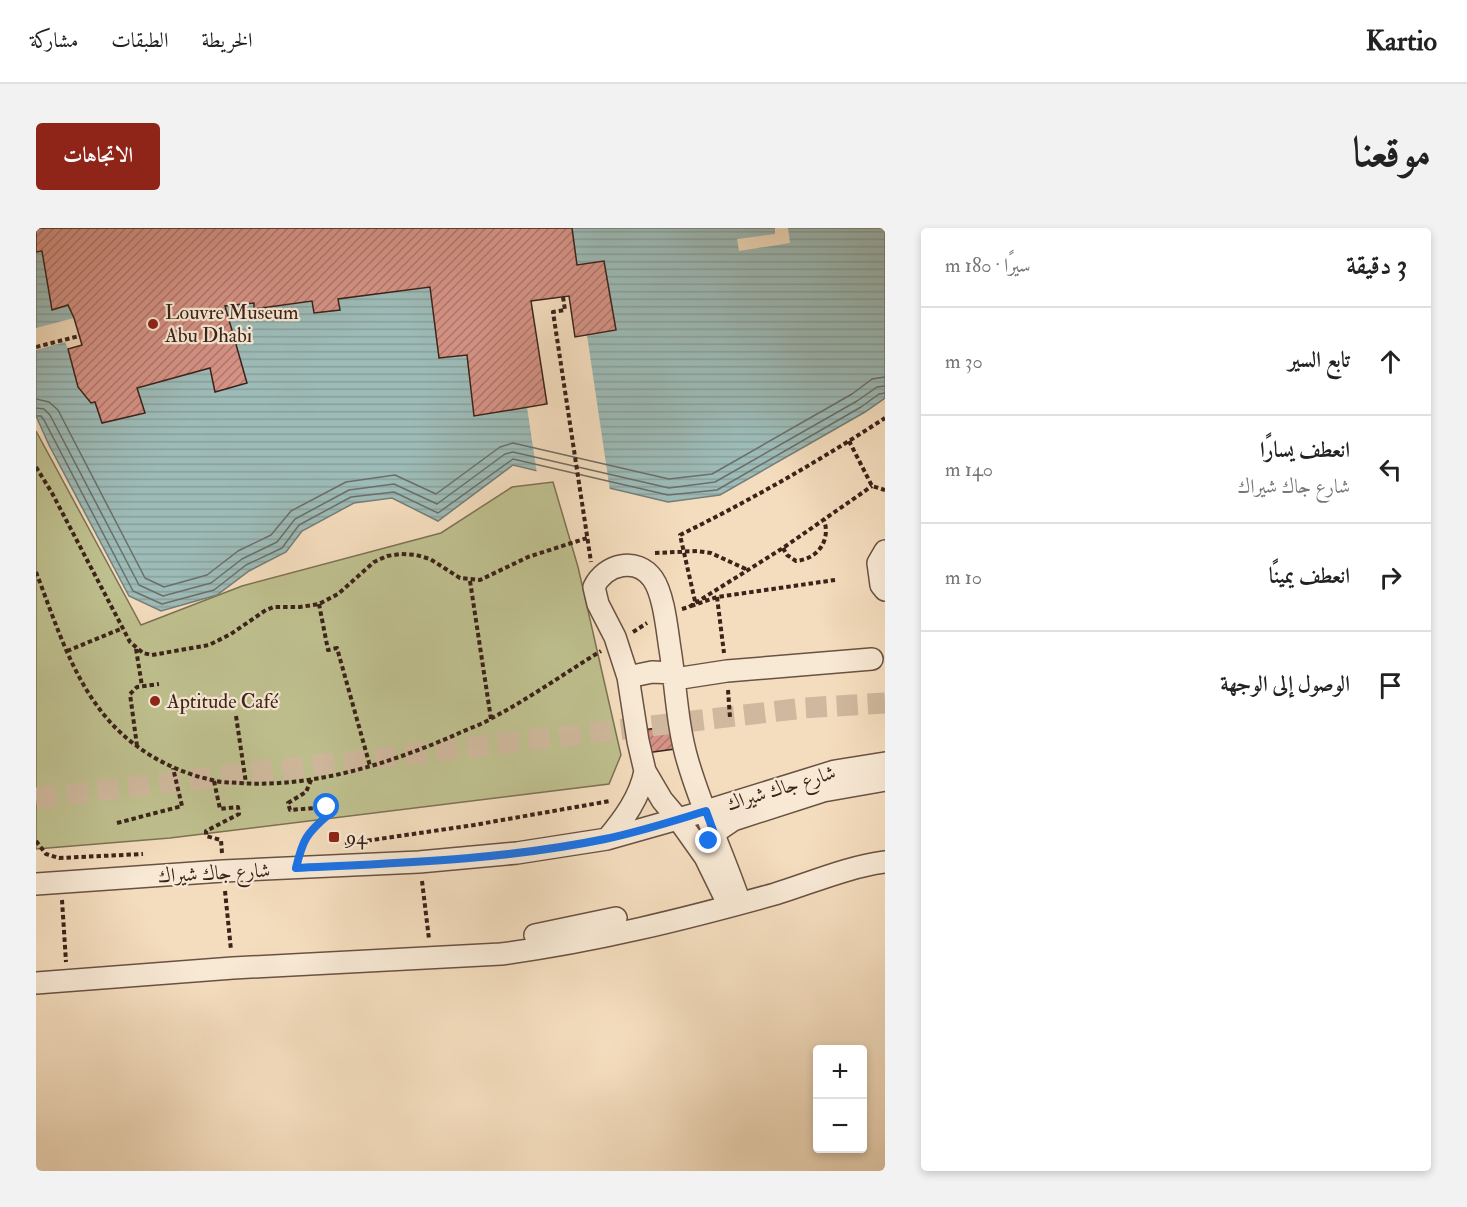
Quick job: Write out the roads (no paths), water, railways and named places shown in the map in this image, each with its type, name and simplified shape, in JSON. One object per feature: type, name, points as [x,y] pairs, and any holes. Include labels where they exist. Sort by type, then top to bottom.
[{"type":"street","points":[[885,551],[878,563],[881,585],[885,590]]},
{"type":"street","points":[[724,877],[705,857],[662,800],[645,771],[628,677],[616,642],[598,604],[594,587],[608,570],[623,565],[639,568],[657,585],[664,614],[684,749],[714,833],[724,877],[735,904]]},
{"type":"street","points":[[628,677],[652,672],[674,676],[872,659]]},
{"type":"street","name":"شارع جاك شيراك","points":[[44,882],[295,856],[420,862],[517,853],[607,839],[835,771],[885,763]]},
{"type":"street","points":[[607,839],[627,814],[645,771]]},
{"type":"street","points":[[705,857],[709,841],[714,833],[733,820],[804,796],[885,780]]},
{"type":"street","points":[[36,983],[244,968],[501,954],[575,943],[735,904],[858,867],[885,862]]},
{"type":"street","points":[[463,956],[512,939],[698,901],[714,894],[724,877]]},
{"type":"water","points":[[36,228],[885,228],[885,398],[865,412],[720,495],[668,502],[513,465],[438,521],[392,498],[354,503],[302,531],[286,552],[249,571],[217,595],[161,611],[129,596],[36,416]]},
{"type":"tunnel","points":[[36,798],[804,708],[885,703]]},
{"type":"place","name":"Louvre Museum Abu Dhabi","points":[[153,324]]},
{"type":"place","name":"Aptitude Café","points":[[155,701]]},
{"type":"place","name":"94","points":[[334,837]]}]
